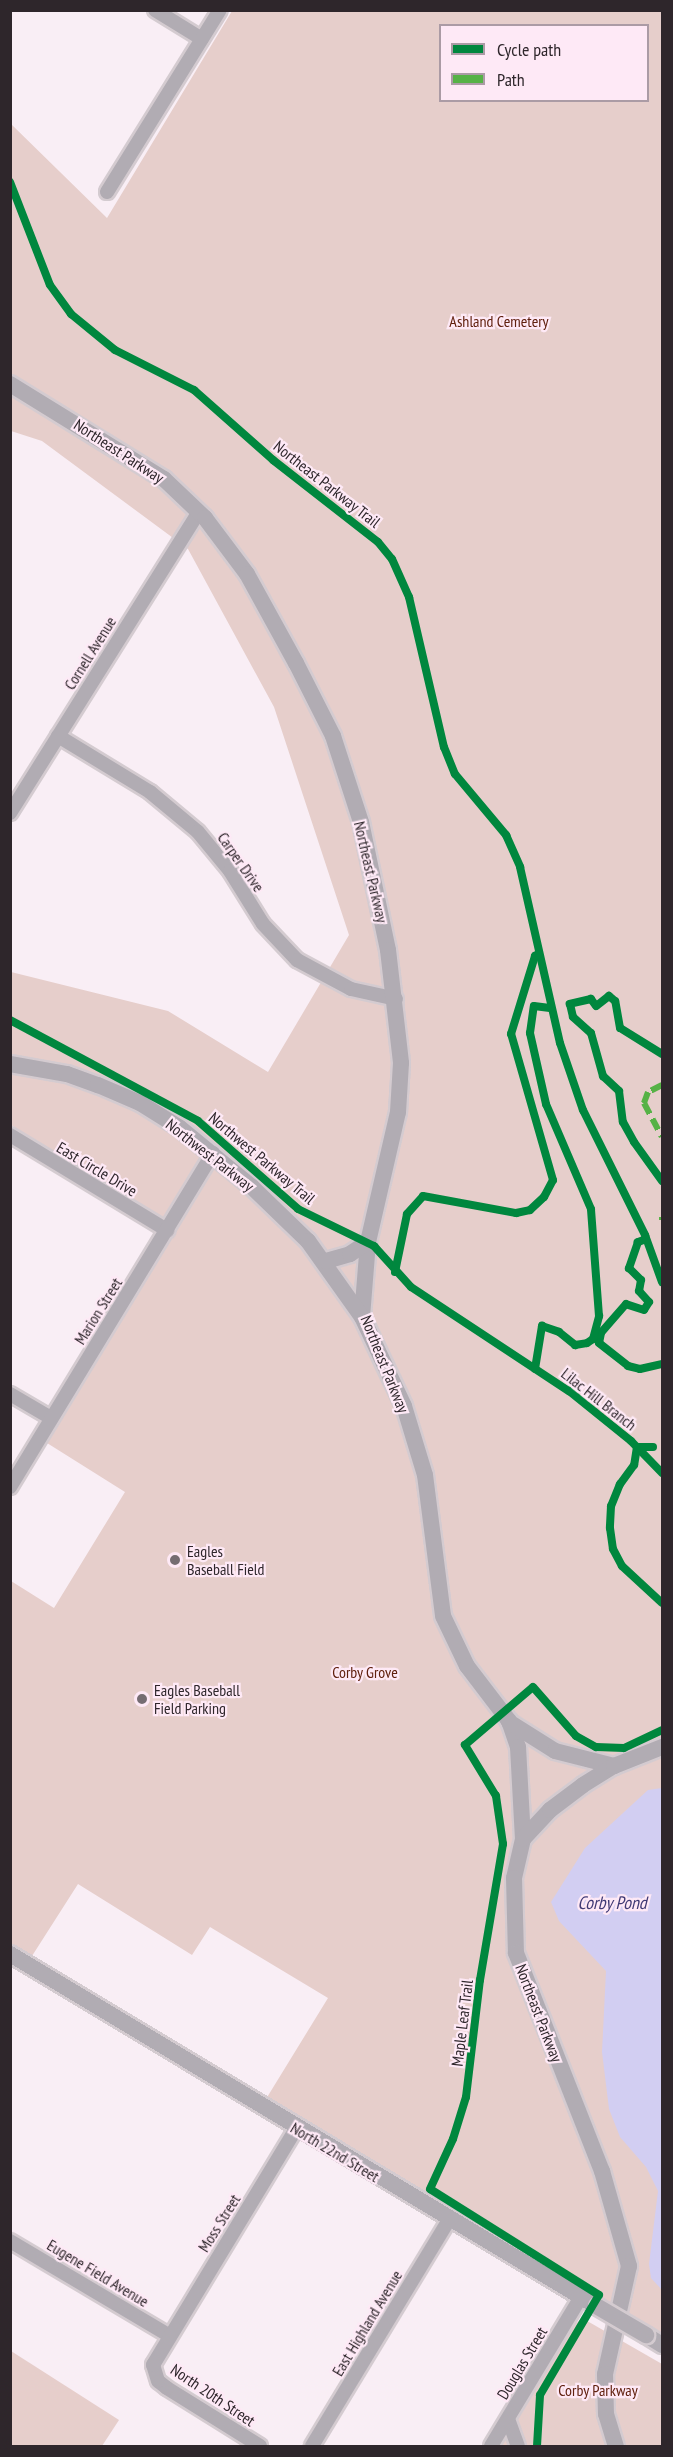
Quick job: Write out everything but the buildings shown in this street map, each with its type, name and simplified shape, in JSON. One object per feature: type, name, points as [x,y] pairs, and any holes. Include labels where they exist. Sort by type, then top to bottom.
[{"type":"street","points":[[155,10],[202,39]]},
{"type":"street","points":[[107,192],[220,10]]},
{"type":"street","name":"Northeast Parkway","points":[[10,384],[146,467],[199,512],[247,574],[333,736],[361,822],[396,999],[401,1063],[398,1112],[368,1242],[362,1317],[404,1406],[425,1475],[443,1616],[467,1666],[509,1721],[518,1747],[523,1786],[523,1839],[514,1878],[516,1953],[602,2171],[629,2266],[605,2374],[606,2414],[616,2446]]},
{"type":"street","name":"Cornell Avenue","points":[[10,813],[199,512]]},
{"type":"street","name":"Carper Drive","points":[[58,736],[150,792],[198,832],[230,871],[263,924],[297,960],[351,989],[396,999]]},
{"type":"street","name":"Northwest Parkway","points":[[10,1064],[67,1074],[140,1103],[213,1153],[281,1214],[326,1261],[362,1317]]},
{"type":"street","name":"East Circle Drive","points":[[10,1135],[167,1230]]},
{"type":"street","name":"Marion Street","points":[[10,1487],[213,1153]]},
{"type":"street","points":[[326,1261],[350,1254],[368,1242]]},
{"type":"street","points":[[10,1394],[51,1419]]},
{"type":"street","points":[[509,1721],[555,1751],[614,1766]]},
{"type":"street","points":[[523,1839],[550,1810],[614,1766],[663,1747]]},
{"type":"street","name":"North 22nd Street","points":[[10,1954],[296,2129],[663,2345]]},
{"type":"street","name":"Moss Street","points":[[168,2335],[296,2129]]},
{"type":"street","name":"East Highland Avenue","points":[[312,2446],[450,2218]]},
{"type":"street","name":"Eugene Field Avenue","points":[[10,2241],[168,2335]]},
{"type":"street","name":"Douglas Street","points":[[491,2446],[581,2297]]},
{"type":"street","name":"North 20th Street","points":[[168,2335],[153,2365],[158,2380],[260,2446]]},
{"type":"street","points":[[508,2419],[518,2446]]},
{"type":"green space","points":[[232,11],[662,11],[662,2338],[266,2099],[328,1998],[210,1927],[192,1955],[78,1884],[32,1956],[11,1944],[11,1581],[54,1608],[125,1492],[47,1443],[175,1228],[11,1125],[11,972],[168,1011],[268,1072],[349,935],[274,707],[188,549],[42,441],[11,431],[11,124],[107,218]]},
{"type":"green space","name":"Corby Parkway","points":[[582,2318],[662,2364],[662,2446],[499,2446],[571,2328]]},
{"type":"green space","points":[[11,2351],[119,2420],[102,2446],[11,2446]]},
{"type":"water","name":"Corby Pond","points":[[662,1788],[662,2290],[651,2278],[649,2264],[658,2191],[646,2167],[620,2137],[609,2109],[602,2052],[606,1971],[559,1921],[551,1902],[585,1848],[648,1790]]},
{"type":"marked path","points":[[662,1085],[648,1092],[644,1103],[662,1137]]},
{"type":"cycle path","name":"Northeast Parkway Trail","points":[[10,182],[50,285],[71,314],[115,350],[194,390],[273,460],[378,542],[392,559],[409,597],[444,747],[455,774],[506,835],[520,867],[560,1043],[583,1110],[645,1235],[662,1282]]},
{"type":"cycle path","points":[[395,1272],[407,1214],[423,1196],[516,1213],[530,1210],[544,1197],[553,1180],[511,1034],[535,956],[539,954]]},
{"type":"cycle path","points":[[662,1054],[620,1028],[615,1001],[609,996],[596,1006],[591,999],[570,1004],[573,1017],[591,1033],[603,1076],[619,1091],[623,1122],[634,1142],[662,1181]]},
{"type":"cycle path","points":[[535,1369],[542,1326],[559,1332],[575,1345],[587,1343],[593,1339],[599,1316],[591,1209],[546,1104],[530,1033],[534,1006],[550,1008]]},
{"type":"cycle path","name":"Northwest Parkway Trail","points":[[10,1020],[198,1121],[298,1209],[374,1246],[411,1287],[569,1391],[631,1441],[662,1473]]},
{"type":"cycle path","points":[[646,1239],[638,1242],[629,1268],[641,1280],[639,1291],[649,1302],[644,1310],[626,1304],[601,1333],[599,1343],[628,1366],[640,1369],[662,1364]]},
{"type":"cycle path","points":[[653,1447],[637,1447],[634,1465],[620,1484],[611,1506],[610,1528],[613,1549],[622,1566],[662,1603]]},
{"type":"cycle path","name":"Maple Leaf Trail","points":[[537,2446],[540,2395],[599,2295],[430,2189],[453,2139],[466,2097],[480,1980],[503,1844],[496,1796],[465,1745],[533,1687],[576,1736],[596,1747],[624,1748],[662,1730]]},
{"type":"place","name":"Eagles Baseball Field","points":[[175,1560]]},
{"type":"place","name":"Eagles Baseball Field Parking","points":[[142,1699]]},
{"type":"park label","name":"Ashland Cemetery","points":[[499,321]]},
{"type":"park label","name":"Corby Grove","points":[[365,1672]]}]
